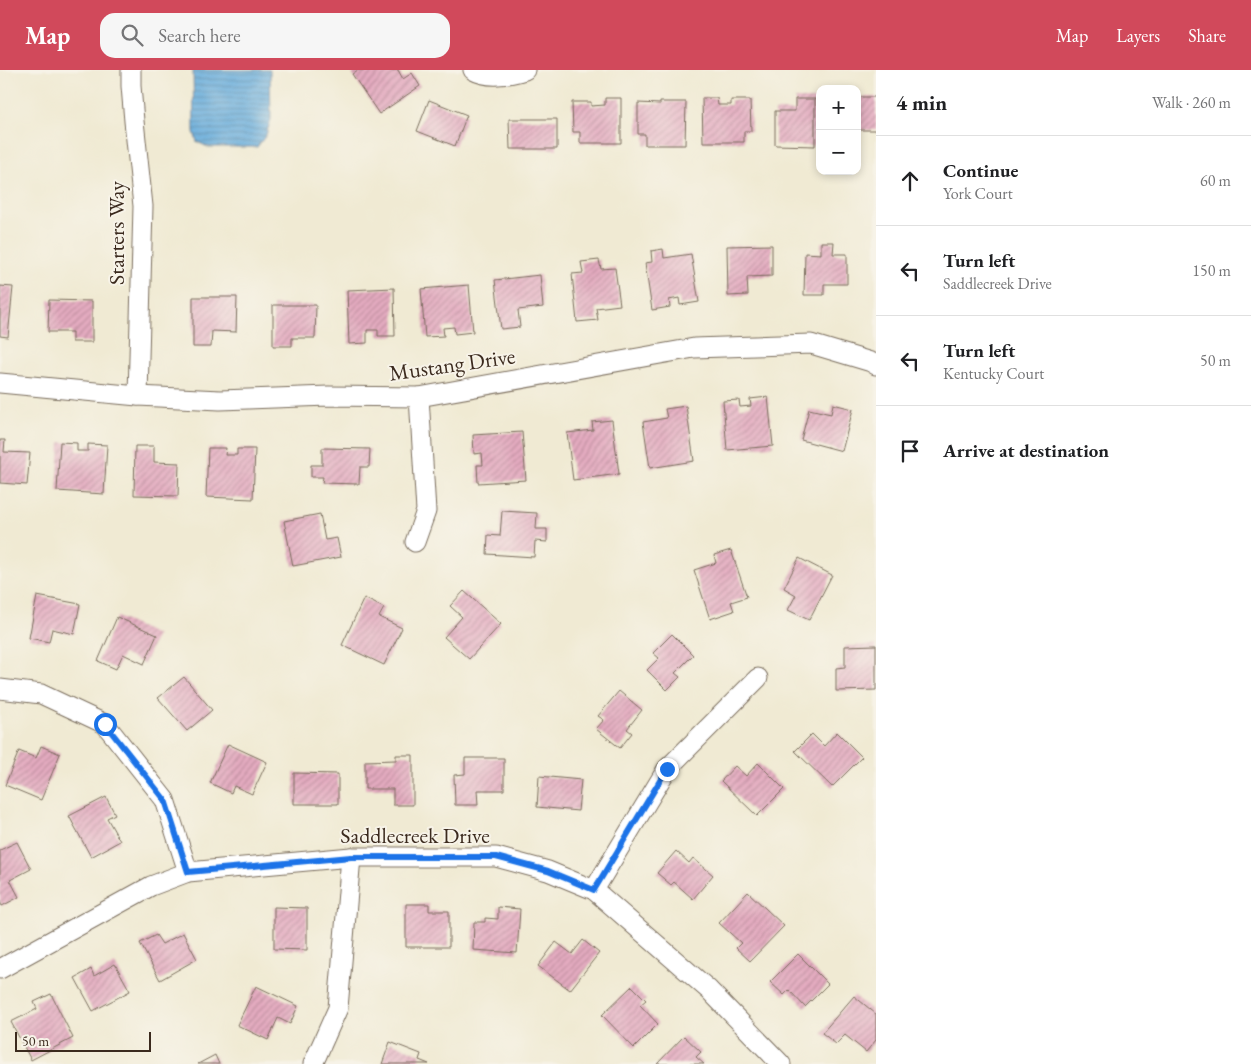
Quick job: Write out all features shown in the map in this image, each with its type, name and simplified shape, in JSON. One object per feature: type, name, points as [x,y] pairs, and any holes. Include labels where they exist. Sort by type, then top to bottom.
[{"type":"street","name":"Starters Way","points":[[131,70],[142,206],[138,396]]},
{"type":"street","points":[[473,70],[480,74],[507,75],[526,70]]},
{"type":"street","name":"Mustang Drive","points":[[0,383],[138,396],[220,400],[328,396],[399,397],[419,396],[694,348],[811,344],[876,365]]},
{"type":"street","points":[[414,542],[426,511],[419,396]]},
{"type":"street","points":[[594,890],[667,769],[758,678]]},
{"type":"street","points":[[0,689],[41,694],[105,724],[165,800],[188,872]]},
{"type":"street","points":[[313,1064],[338,1008],[351,857]]},
{"type":"street","name":"Saddlecreek Drive","points":[[0,969],[151,886],[188,872],[351,857],[496,857],[548,871],[594,890],[709,990],[781,1064]]},
{"type":"water","points":[[193,70],[270,70],[271,119],[266,135],[257,147],[208,147],[197,142],[194,132]]},
{"type":"building","points":[[358,70],[398,70],[403,79],[412,73],[420,86],[379,114],[352,74]]},
{"type":"building","points":[[861,97],[876,97],[876,130],[861,130]]},
{"type":"building","points":[[605,98],[621,98],[621,143],[580,143],[580,132],[573,132],[572,102],[591,102],[591,106],[605,105]]},
{"type":"building","points":[[702,98],[717,98],[718,105],[731,105],[731,100],[750,100],[751,131],[744,131],[744,142],[703,142]]},
{"type":"building","points":[[795,99],[815,99],[815,146],[775,145],[775,111],[795,111]]},
{"type":"building","points":[[429,100],[467,115],[455,146],[417,131]]},
{"type":"building","points":[[660,102],[686,102],[685,145],[645,145],[645,134],[638,134],[638,103],[660,104]]},
{"type":"building","points":[[509,119],[557,119],[557,149],[510,149]]},
{"type":"building","points":[[821,242],[834,242],[833,254],[847,254],[847,284],[824,284],[824,295],[804,295],[805,253],[821,254]]},
{"type":"building","points":[[772,245],[772,276],[747,277],[748,295],[728,296],[727,246]]},
{"type":"building","points":[[663,249],[664,258],[691,254],[699,302],[680,305],[679,298],[669,300],[670,307],[652,310],[645,263],[652,262],[651,251]]},
{"type":"building","points":[[599,260],[601,269],[615,268],[620,305],[596,308],[598,320],[577,322],[572,274],[583,273],[581,262]]},
{"type":"building","points":[[540,275],[543,307],[518,310],[520,327],[501,329],[495,280]]},
{"type":"building","points":[[469,285],[473,332],[455,334],[454,327],[443,328],[444,336],[425,337],[421,289]]},
{"type":"building","points":[[0,286],[13,287],[8,337],[0,336]]},
{"type":"building","points":[[394,288],[395,336],[378,336],[378,330],[367,330],[367,343],[349,344],[347,290]]},
{"type":"building","points":[[193,297],[237,297],[236,332],[212,331],[211,347],[193,347]]},
{"type":"building","points":[[49,300],[92,301],[92,342],[72,342],[72,332],[48,332]]},
{"type":"building","points":[[273,305],[316,305],[315,338],[292,338],[292,346],[273,346]]},
{"type":"building","points":[[768,397],[773,446],[727,450],[723,401],[739,400],[740,407],[751,406],[750,399]]},
{"type":"building","points":[[833,404],[853,409],[842,451],[801,440],[809,409],[831,414]]},
{"type":"building","points":[[686,406],[694,461],[650,468],[643,422],[667,418],[665,409]]},
{"type":"building","points":[[612,420],[619,474],[573,480],[567,433],[593,430],[592,422]]},
{"type":"building","points":[[522,432],[526,480],[478,483],[477,465],[483,465],[482,453],[474,454],[473,435]]},
{"type":"building","points":[[0,440],[5,440],[4,452],[30,453],[27,485],[0,483]]},
{"type":"building","points":[[60,442],[77,443],[77,451],[88,451],[88,444],[107,445],[104,494],[57,491]]},
{"type":"building","points":[[135,446],[154,446],[154,462],[179,463],[178,496],[134,495]]},
{"type":"building","points":[[208,448],[226,448],[225,455],[237,455],[237,449],[255,449],[253,499],[206,497]]},
{"type":"building","points":[[322,448],[370,449],[369,467],[360,467],[359,484],[322,483],[323,477],[311,477],[311,465],[322,465]]},
{"type":"building","points":[[502,511],[537,513],[536,529],[547,529],[547,542],[535,541],[534,557],[487,554],[488,535],[500,536]]},
{"type":"building","points":[[320,514],[325,540],[337,538],[341,557],[293,566],[284,521]]},
{"type":"building","points":[[731,550],[747,597],[731,602],[734,611],[710,619],[694,570],[716,563],[714,555]]},
{"type":"building","points":[[799,558],[832,575],[809,620],[788,610],[796,595],[784,588]]},
{"type":"building","points":[[464,591],[501,624],[469,659],[444,637],[462,617],[450,606]]},
{"type":"building","points":[[37,596],[80,604],[74,634],[52,629],[49,642],[29,638]]},
{"type":"building","points":[[364,598],[384,608],[379,617],[402,628],[384,665],[342,645]]},
{"type":"building","points":[[117,617],[157,635],[144,664],[123,654],[116,669],[98,661]]},
{"type":"building","points":[[672,634],[693,655],[675,673],[680,677],[667,690],[647,670],[659,658],[653,653]]},
{"type":"building","points":[[876,645],[876,690],[836,691],[836,668],[845,667],[845,646]]},
{"type":"building","points":[[184,677],[212,710],[187,731],[158,698]]},
{"type":"building","points":[[619,691],[642,710],[627,729],[632,733],[620,748],[596,729],[604,720],[598,716]]},
{"type":"building","points":[[837,732],[862,757],[832,787],[795,751],[812,734],[824,746]]},
{"type":"building","points":[[228,744],[267,762],[252,794],[234,786],[231,793],[210,783]]},
{"type":"building","points":[[41,746],[60,754],[41,800],[5,785],[19,751],[36,758]]},
{"type":"building","points":[[396,755],[413,755],[413,805],[393,805],[393,789],[365,789],[365,761],[396,760]]},
{"type":"building","points":[[465,758],[504,758],[504,790],[477,790],[478,805],[455,805],[454,775],[465,774]]},
{"type":"building","points":[[758,763],[784,789],[757,816],[721,781],[735,766],[746,776]]},
{"type":"building","points":[[294,773],[338,774],[338,804],[294,804]]},
{"type":"building","points":[[539,776],[581,780],[578,811],[537,807]]},
{"type":"building","points":[[106,797],[115,814],[107,818],[120,841],[91,857],[69,816]]},
{"type":"building","points":[[17,842],[31,869],[10,880],[19,897],[2,906],[0,902],[0,850]]},
{"type":"building","points":[[676,851],[689,863],[693,858],[713,875],[693,899],[674,882],[671,885],[657,873]]},
{"type":"building","points":[[748,892],[784,926],[750,961],[736,948],[741,943],[719,923]]},
{"type":"building","points":[[406,904],[429,904],[429,911],[449,911],[449,947],[406,947]]},
{"type":"building","points":[[274,907],[307,908],[307,950],[274,949]]},
{"type":"building","points":[[498,907],[520,909],[517,953],[473,950],[474,922],[485,922],[485,918],[498,919]]},
{"type":"building","points":[[183,933],[197,959],[160,980],[140,943],[156,935],[162,944]]},
{"type":"building","points":[[583,940],[599,953],[570,990],[538,966],[556,942],[572,954]]},
{"type":"building","points":[[798,954],[828,984],[805,1007],[789,990],[784,995],[770,982]]},
{"type":"building","points":[[115,964],[130,991],[93,1011],[75,978],[91,969],[94,976]]},
{"type":"building","points":[[256,986],[298,1006],[290,1024],[278,1018],[268,1040],[237,1025]]},
{"type":"building","points":[[632,986],[646,1000],[640,1005],[658,1024],[634,1048],[602,1015]]},
{"type":"building","points":[[51,994],[73,1038],[31,1060],[11,1022],[37,1009],[34,1002]]},
{"type":"building","points":[[854,996],[876,1014],[876,1040],[866,1052],[845,1035],[836,1044],[822,1033]]},
{"type":"building","points":[[684,1036],[701,1052],[696,1057],[704,1064],[657,1064]]},
{"type":"building","points":[[390,1042],[421,1054],[419,1060],[429,1064],[382,1064]]},
{"type":"building","points":[[215,1055],[219,1064],[198,1064]]},
{"type":"route","points":[[105,724],[165,800],[188,872],[351,857],[496,857],[548,871],[594,890],[667,769]]}]
